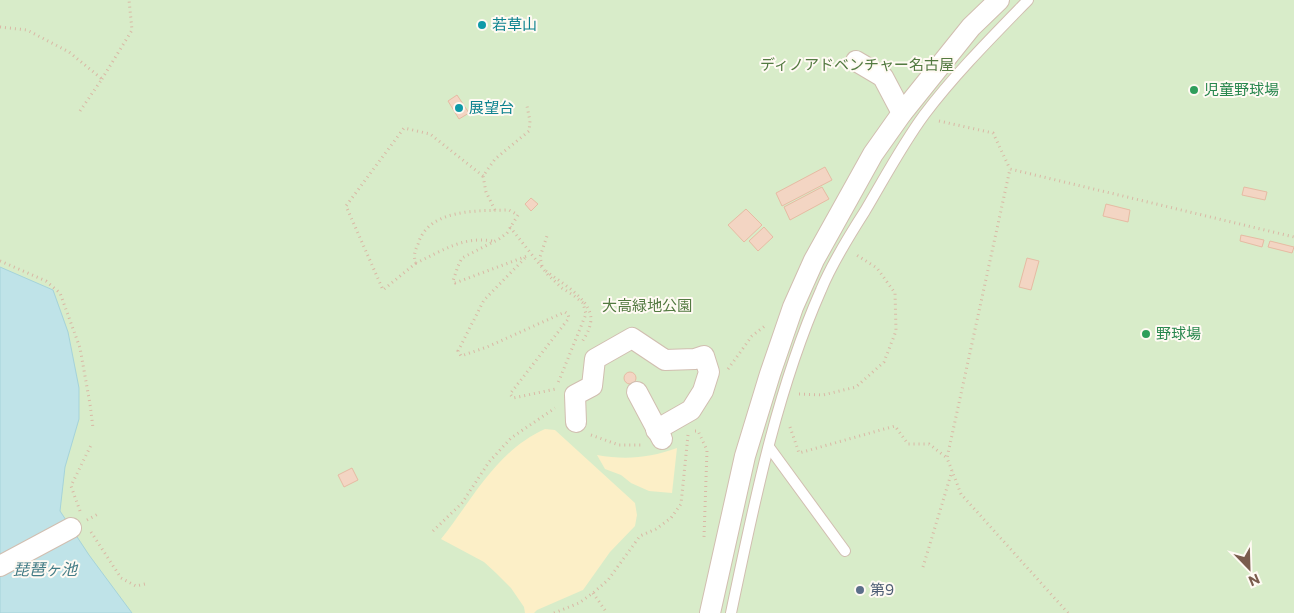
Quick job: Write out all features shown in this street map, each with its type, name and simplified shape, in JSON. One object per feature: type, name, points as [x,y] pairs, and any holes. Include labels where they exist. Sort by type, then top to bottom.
[{"type":"street","points":[[710,613],[745,456],[793,307],[814,260],[873,154],[902,113],[970,27],[999,0]]},
{"type":"street","points":[[856,61],[883,77],[902,113]]},
{"type":"street","points":[[576,422],[575,395],[592,386],[595,360],[632,338],[665,360],[695,359],[704,356],[709,372],[703,391],[691,410],[659,434],[637,392]]},
{"type":"street","points":[[0,566],[80,523]]},
{"type":"lane","points":[[731,613],[756,500],[784,391],[821,288],[851,233],[924,115],[966,65],[1028,0]]},
{"type":"lane","points":[[769,447],[845,551]]},
{"type":"path","points":[[78,114],[132,30],[129,0]]},
{"type":"path","points":[[0,27],[27,30],[35,34],[69,52],[102,79]]},
{"type":"path","points":[[483,176],[496,159],[529,131],[530,121],[527,106]]},
{"type":"path","points":[[933,128],[938,120],[993,133],[1010,169],[947,458]]},
{"type":"path","points":[[492,241],[478,239],[447,247],[416,263],[383,290],[346,206],[404,128],[430,134],[483,176],[486,192],[495,210]]},
{"type":"path","points":[[1010,169],[1294,237]]},
{"type":"path","points":[[416,263],[414,257],[421,234],[433,223],[442,217],[495,210],[509,210],[518,215],[507,233],[462,258],[453,282],[455,283],[531,253]]},
{"type":"path","points":[[510,227],[548,275],[583,303],[586,314],[556,388]]},
{"type":"path","points":[[548,233],[540,257],[543,268],[584,300],[591,310],[591,324],[581,344]]},
{"type":"path","points":[[794,394],[823,395],[856,387],[884,362],[896,331],[895,292],[877,268],[854,254],[858,246]]},
{"type":"path","points":[[526,256],[484,300],[458,351],[461,356],[487,347],[565,312],[569,318],[510,394],[513,398],[556,388]]},
{"type":"path","points":[[0,261],[46,281],[60,293],[80,348],[93,428]]},
{"type":"path","points":[[725,374],[752,336],[766,324]]},
{"type":"path","points":[[572,359],[576,351]]},
{"type":"path","points":[[556,388],[560,395]]},
{"type":"path","points":[[433,531],[462,503],[489,462],[511,438],[556,407]]},
{"type":"path","points":[[576,422],[593,436],[619,445],[649,445],[659,434],[698,431],[707,450],[704,537],[710,550],[724,554]]},
{"type":"path","points":[[788,422],[799,453],[895,426],[908,444],[930,444],[947,458],[961,494],[1068,613]]},
{"type":"path","points":[[554,613],[579,602],[593,593],[608,580],[640,536],[656,530],[671,518],[681,504],[688,432]]},
{"type":"path","points":[[92,443],[70,486],[80,523],[121,578],[136,586],[145,584]]},
{"type":"path","points":[[923,567],[952,470]]},
{"type":"path","points":[[593,593],[607,613]]},
{"type":"green space","name":"大高緑地公園","points":[[0,0],[1294,0],[1294,613],[0,613]]},
{"type":"sand","points":[[545,429],[555,430],[635,503],[637,515],[635,526],[610,552],[583,590],[534,613],[525,613],[524,607],[511,588],[484,562],[441,539],[499,463],[528,438]]},
{"type":"sand","points":[[677,448],[672,493],[649,491],[631,483],[621,475],[605,469],[597,455],[637,457]]},
{"type":"water","name":"琵琶ヶ池","points":[[0,267],[53,290],[68,332],[79,388],[79,419],[65,467],[60,511],[89,555],[132,613],[0,613]]},
{"type":"building","points":[[457,95],[469,113],[459,119],[448,101]]},
{"type":"building","points":[[825,167],[832,180],[782,206],[776,193]]},
{"type":"building","points":[[822,187],[829,199],[790,220],[784,207]]},
{"type":"building","points":[[1244,187],[1267,192],[1265,200],[1242,195]]},
{"type":"building","points":[[531,198],[538,204],[531,211],[525,204]]},
{"type":"building","points":[[1106,204],[1130,210],[1128,222],[1103,216]]},
{"type":"building","points":[[746,209],[762,225],[744,242],[728,225]]},
{"type":"building","points":[[764,227],[773,237],[758,251],[749,241]]},
{"type":"building","points":[[1241,235],[1264,240],[1262,247],[1240,241]]},
{"type":"building","points":[[1270,241],[1294,247],[1292,253],[1268,247]]},
{"type":"building","points":[[1027,258],[1039,261],[1031,290],[1019,287]]},
{"type":"building","points":[[632,372],[635,373],[635,383],[628,384],[625,383],[624,376],[625,373]]},
{"type":"building","points":[[352,468],[358,480],[344,487],[338,475]]},
{"type":"place","name":"若草山","points":[[482,25]]},
{"type":"place","name":"児童野球場","points":[[1194,90]]},
{"type":"place","name":"展望台","points":[[459,108]]},
{"type":"place","name":"野球場","points":[[1146,334]]},
{"type":"place","name":"第9","points":[[860,590]]},
{"type":"park label","name":"ディノアドベンチャー名古屋","points":[[857,65]]}]
